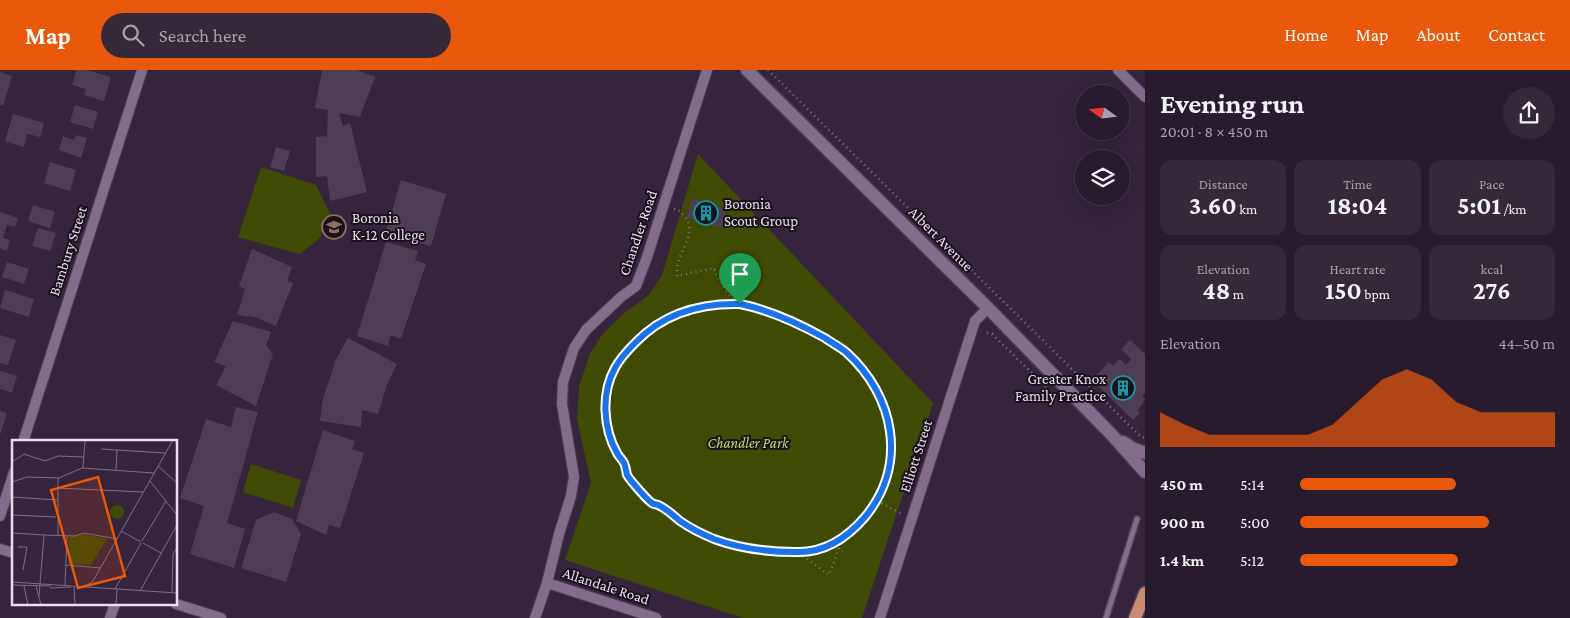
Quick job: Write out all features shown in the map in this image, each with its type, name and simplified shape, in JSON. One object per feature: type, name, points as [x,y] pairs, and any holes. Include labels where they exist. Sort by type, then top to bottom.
[{"type":"main road","name":"Albert Avenue","points":[[747,70],[988,308],[1111,434],[1145,472]]},
{"type":"main road","name":"Albert Avenue","points":[[1111,434],[1134,449],[1145,453]]},
{"type":"main road","points":[[1135,618],[1145,593]]},
{"type":"street","name":"Bambury Street","points":[[24,440],[142,70]]},
{"type":"street","name":"Chandler Road","points":[[535,618],[547,583],[571,496],[574,477],[562,404],[563,382],[574,348],[586,330],[621,297],[636,286],[707,70]]},
{"type":"street","points":[[1118,70],[1145,97]]},
{"type":"street","name":"Elliott Street","points":[[880,618],[975,321],[988,308]]},
{"type":"street","points":[[0,516],[12,478]]},
{"type":"street","name":"Allandale Road","points":[[547,583],[656,618]]},
{"type":"street","points":[[178,605],[221,618]]},
{"type":"street","points":[[110,618],[114,606]]},
{"type":"lane","points":[[1106,618],[1137,519]]},
{"type":"path","points":[[768,70],[1133,429],[1145,438]]},
{"type":"path","points":[[664,205],[679,211],[687,219],[690,227],[688,239],[677,265],[677,276],[714,268],[718,282],[729,296],[740,304]]},
{"type":"path","points":[[740,304],[764,310],[801,325],[846,351],[870,380],[884,407],[892,436],[888,473],[884,486],[877,501],[860,523],[842,540],[826,547],[810,552],[758,551],[744,549],[712,538],[683,523],[659,505],[652,503],[627,475],[625,464],[617,454],[611,441],[605,402],[608,386],[615,368],[628,350],[655,325],[686,310],[714,305],[740,304]]},
{"type":"path","points":[[877,501],[911,519]]},
{"type":"path","points":[[798,552],[829,575],[842,540]]},
{"type":"green space","name":"Chandler Park","points":[[698,154],[933,403],[862,618],[743,618],[565,560],[591,483],[577,419],[579,387],[590,353],[602,335],[624,313],[649,295],[662,275]]},
{"type":"green space","points":[[261,167],[316,185],[331,215],[319,239],[300,254],[238,237]]},
{"type":"green space","points":[[251,464],[301,480],[293,508],[243,492]]},
{"type":"building","points":[[76,70],[87,70],[111,77],[104,101],[84,95],[86,89],[72,85]]},
{"type":"building","points":[[322,70],[357,70],[375,77],[360,117],[339,113],[343,126],[350,123],[367,192],[330,201],[327,176],[316,177],[316,137],[327,136],[328,110],[315,108]]},
{"type":"building","points":[[0,72],[12,76],[3,106],[0,105]]},
{"type":"building","points":[[75,105],[98,112],[93,129],[70,122]]},
{"type":"building","points":[[13,114],[44,123],[40,137],[27,134],[24,147],[5,141]]},
{"type":"building","points":[[76,135],[87,138],[81,158],[59,150],[63,136],[74,140]]},
{"type":"building","points":[[276,147],[290,151],[284,171],[270,167]]},
{"type":"building","points":[[50,162],[76,170],[70,191],[44,183]]},
{"type":"building","points":[[401,180],[446,194],[431,246],[385,234]]},
{"type":"building","name":"Boronia Scout Group","points":[[693,198],[726,209],[721,228],[686,217]]},
{"type":"building","points":[[33,205],[55,212],[50,228],[28,221]]},
{"type":"building","points":[[0,212],[18,218],[15,227],[7,225],[3,238],[10,240],[7,251],[0,248]]},
{"type":"building","points":[[38,228],[56,233],[50,251],[32,246]]},
{"type":"building","points":[[386,242],[418,251],[415,260],[426,264],[401,339],[391,335],[388,346],[357,336]]},
{"type":"building","points":[[252,249],[292,267],[287,281],[293,283],[276,326],[255,317],[237,315],[245,289],[239,286]]},
{"type":"building","points":[[7,262],[29,269],[24,284],[2,277]]},
{"type":"building","points":[[5,290],[34,299],[29,317],[0,308]]},
{"type":"building","points":[[233,321],[271,332],[266,345],[273,354],[256,406],[216,385],[226,366],[214,362]]},
{"type":"building","points":[[0,335],[16,340],[8,365],[0,363]]},
{"type":"building","points":[[348,338],[397,364],[387,384],[378,414],[362,410],[361,427],[320,421],[322,402],[336,359]]},
{"type":"building","name":"Greater Knox Family Practice","points":[[1130,340],[1145,354],[1145,393],[1142,395],[1145,399],[1144,403],[1137,410],[1140,413],[1133,420],[1092,380],[1109,362],[1113,366],[1120,359],[1126,365],[1131,359],[1121,349]]},
{"type":"building","points":[[0,371],[17,376],[12,393],[0,389]]},
{"type":"building","points":[[236,407],[258,412],[227,523],[245,529],[234,568],[190,554],[204,506],[180,498],[206,419],[231,427]]},
{"type":"building","points":[[0,411],[7,413],[0,435]]},
{"type":"building","points":[[323,430],[355,441],[352,449],[364,453],[340,528],[329,525],[326,535],[296,521]]},
{"type":"building","points":[[274,512],[292,519],[301,534],[286,582],[241,568],[256,520]]},
{"type":"place","name":"Boronia Scout Group","points":[[706,213]]},
{"type":"place","name":"Boronia K-12 College","points":[[334,227]]},
{"type":"place","name":"Greater Knox Family Practice","points":[[1123,388]]},
{"type":"route","points":[[740,304],[757,308],[801,325],[846,351],[870,380],[884,407],[892,436],[888,473],[884,486],[877,501],[860,523],[842,540],[826,547],[810,552],[758,551],[725,543],[699,532],[659,505],[652,503],[627,475],[625,464],[617,454],[611,441],[605,402],[608,386],[615,368],[628,350],[655,325],[686,310],[714,305],[740,304]]}]
